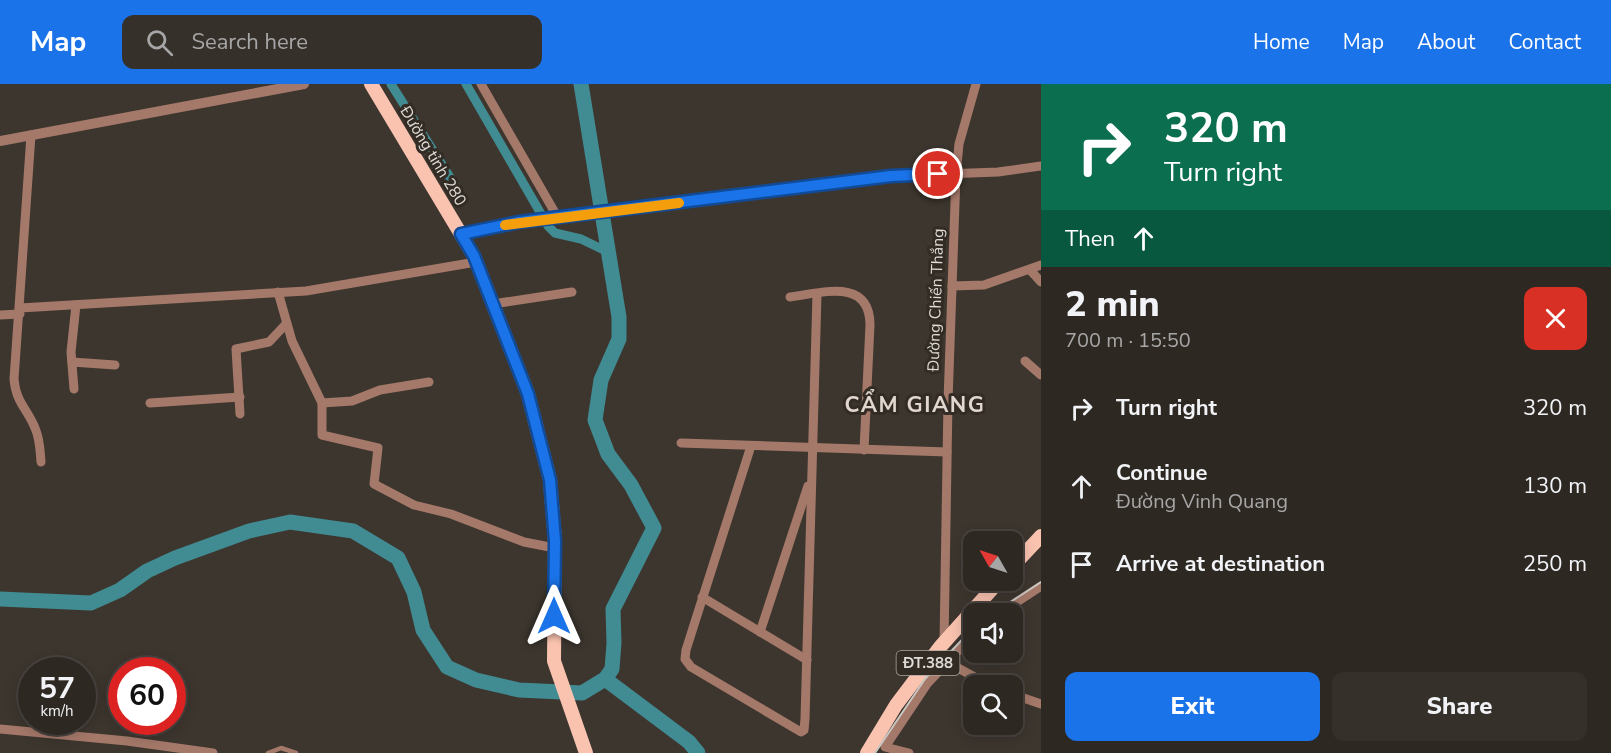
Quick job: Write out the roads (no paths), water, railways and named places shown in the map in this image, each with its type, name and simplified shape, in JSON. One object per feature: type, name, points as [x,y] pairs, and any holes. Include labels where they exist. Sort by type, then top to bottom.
[{"type":"main road","name":"Đường tỉnh 280","points":[[371,84],[476,261],[528,394],[550,480],[555,548],[554,662],[586,753]]},
{"type":"main road","points":[[1023,555],[1041,536]]},
{"type":"main road","name":"ĐT.388","points":[[867,753],[896,705],[991,591]]},
{"type":"street","points":[[0,141],[304,84]]},
{"type":"street","points":[[481,84],[558,218]]},
{"type":"street","name":"Đường Chiến Thắng","points":[[944,649],[947,452],[956,175],[959,144],[976,84]]},
{"type":"street","points":[[31,135],[14,379],[15,393],[35,427],[41,462]]},
{"type":"street","points":[[461,234],[519,222],[891,176],[956,175],[1041,166]]},
{"type":"street","points":[[0,315],[76,305],[306,291],[476,261]]},
{"type":"street","points":[[952,286],[984,285],[1041,265]]},
{"type":"street","points":[[1030,270],[1041,282]]},
{"type":"street","points":[[790,297],[845,291],[860,297],[869,309],[864,450]]},
{"type":"street","points":[[278,292],[292,341],[322,403],[322,435],[378,448],[374,484],[414,505],[451,514],[524,542],[555,548]]},
{"type":"street","points":[[493,304],[572,292]]},
{"type":"street","points":[[751,446],[684,655],[687,663],[801,732],[804,730],[805,719],[817,294]]},
{"type":"street","points":[[74,389],[72,342],[76,305]]},
{"type":"street","points":[[240,414],[236,349],[269,342],[286,324]]},
{"type":"street","points":[[1025,361],[1041,375]]},
{"type":"street","points":[[72,362],[115,365]]},
{"type":"street","points":[[322,403],[352,401],[380,390],[429,382]]},
{"type":"street","points":[[150,403],[240,397]]},
{"type":"street","points":[[681,443],[947,452]]},
{"type":"street","points":[[760,632],[812,476]]},
{"type":"street","points":[[1016,603],[1041,586]]},
{"type":"street","points":[[702,597],[807,660]]},
{"type":"street","points":[[909,753],[885,747],[944,649],[963,639]]},
{"type":"street","points":[[944,649],[958,668],[971,675]]},
{"type":"street","points":[[1023,698],[1041,704]]},
{"type":"street","points":[[0,729],[127,741],[213,753]]},
{"type":"lane","points":[[268,753],[281,748],[296,753]]},
{"type":"waterway","points":[[391,84],[458,190]]},
{"type":"waterway","points":[[466,84],[548,226],[555,233],[581,239],[608,252]]},
{"type":"waterway","points":[[0,599],[91,603],[120,590],[147,571],[175,558],[249,531],[290,522],[353,531],[398,558],[414,592],[423,630],[447,667],[476,680],[519,690],[582,693],[605,679],[612,669],[613,609],[654,528],[631,485],[608,454],[595,420],[601,380],[619,339],[619,317],[581,84]]},
{"type":"waterway","points":[[605,679],[689,742],[698,753]]},
{"type":"railway","points":[[1009,603],[1041,582]]},
{"type":"railway","points":[[875,753],[925,679],[963,639]]},
{"type":"district","name":"CẨM GIANG","points":[[915,405]]}]
